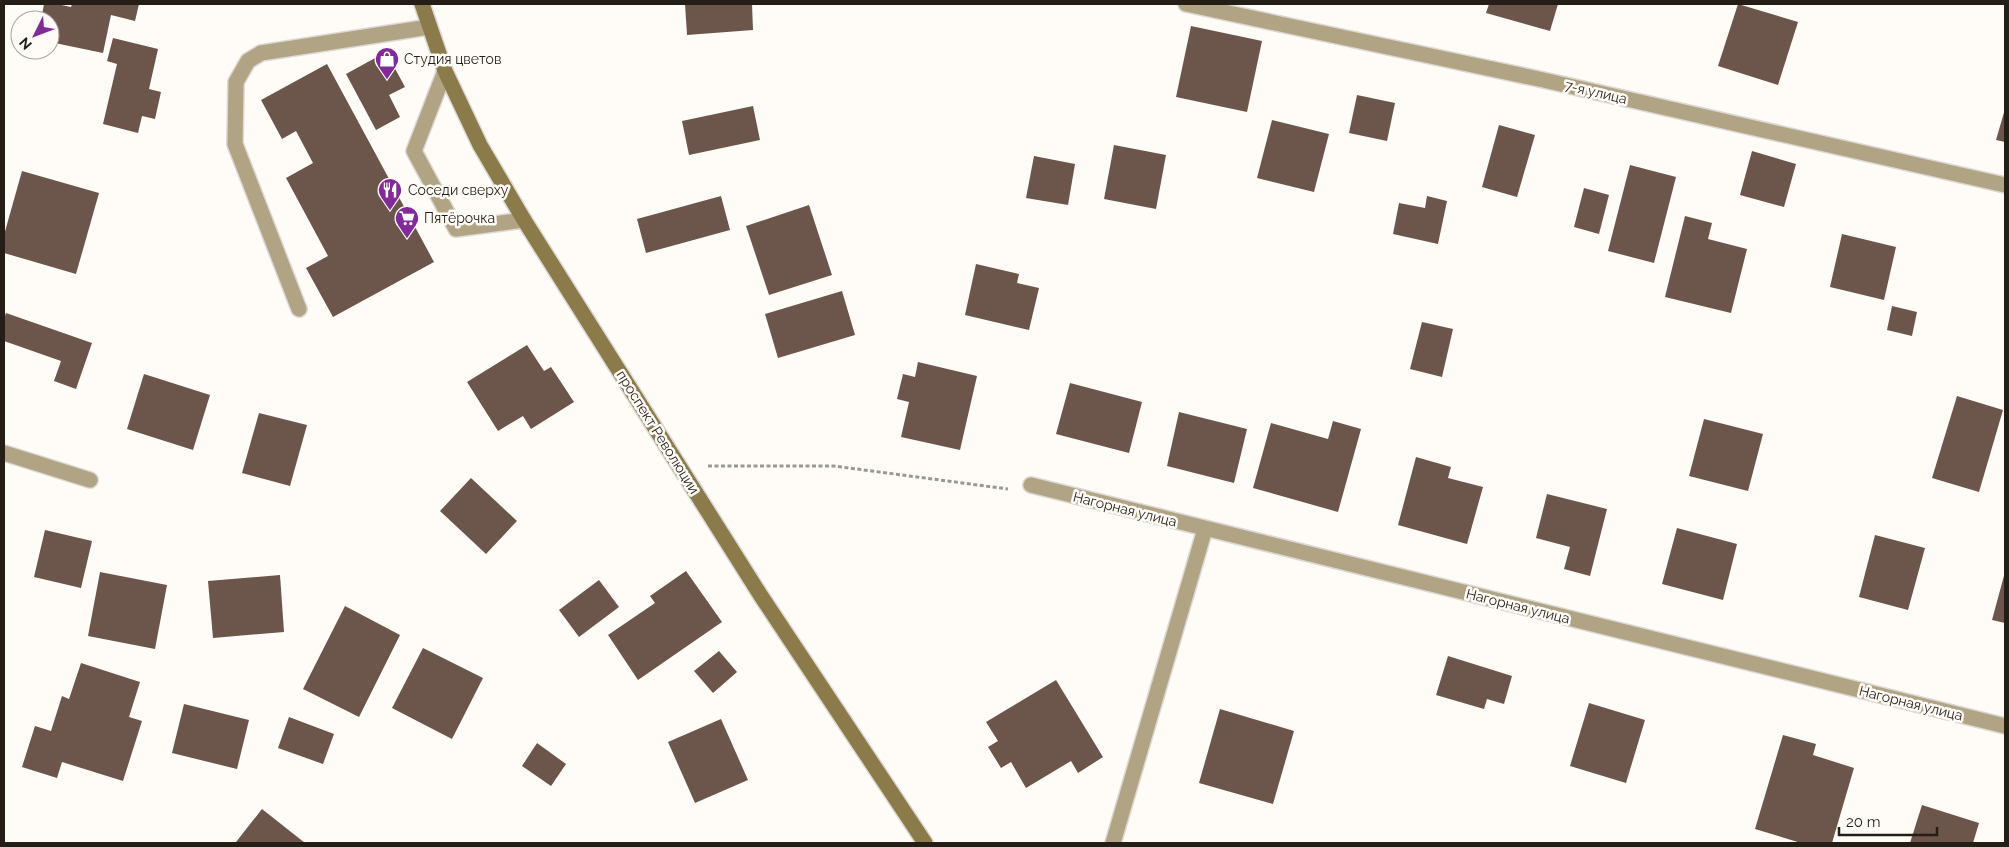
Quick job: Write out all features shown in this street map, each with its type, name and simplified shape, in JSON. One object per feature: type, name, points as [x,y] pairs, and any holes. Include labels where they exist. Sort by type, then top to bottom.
[{"type":"street","name":"проспект Революции","points":[[422,4],[445,71],[480,145],[524,220],[761,596],[925,843]]},
{"type":"street","name":"7-я улица","points":[[1186,4],[1539,79],[2005,185]]},
{"type":"street","points":[[299,308],[235,144],[236,82],[248,61],[261,53],[429,27]]},
{"type":"street","points":[[445,71],[414,151],[456,229],[524,220]]},
{"type":"street","points":[[4,453],[90,480]]},
{"type":"street","name":"Нагорная улица","points":[[1031,485],[2005,726]]},
{"type":"street","points":[[1113,843],[1205,529]]},
{"type":"path","points":[[679,466],[834,466],[1004,490],[1031,485]]},
{"type":"building","points":[[44,4],[71,7],[72,4],[139,4],[135,21],[111,15],[103,53],[60,44],[60,10],[43,10]]},
{"type":"building","points":[[685,4],[752,4],[753,30],[687,35]]},
{"type":"building","points":[[1489,4],[1558,4],[1550,31],[1486,13]]},
{"type":"building","points":[[1738,4],[1798,22],[1778,85],[1718,66]]},
{"type":"building","points":[[1191,26],[1262,41],[1247,112],[1176,97]]},
{"type":"building","points":[[113,38],[158,49],[149,89],[161,92],[155,119],[142,116],[138,133],[103,124],[117,64],[107,61]]},
{"type":"building","points":[[386,52],[405,87],[389,95],[400,117],[376,130],[346,74]]},
{"type":"building","points":[[327,64],[434,262],[333,317],[306,268],[328,256],[286,178],[313,163],[296,131],[282,139],[261,100]]},
{"type":"building","points":[[1357,95],[1395,103],[1387,141],[1349,133]]},
{"type":"building","points":[[753,106],[760,140],[689,155],[682,121]]},
{"type":"building","points":[[2005,109],[2005,142],[1996,140]]},
{"type":"building","points":[[1272,120],[1329,134],[1314,192],[1257,178]]},
{"type":"building","points":[[1499,125],[1535,135],[1517,197],[1482,187]]},
{"type":"building","points":[[1114,145],[1166,155],[1156,209],[1104,199]]},
{"type":"building","points":[[1752,151],[1796,164],[1784,207],[1740,195]]},
{"type":"building","points":[[1034,156],[1075,164],[1068,205],[1026,198]]},
{"type":"building","points":[[1630,165],[1676,177],[1654,263],[1608,251]]},
{"type":"building","points":[[22,171],[99,193],[76,274],[4,253],[4,235]]},
{"type":"building","points":[[1584,188],[1609,195],[1599,234],[1574,227]]},
{"type":"building","points":[[721,196],[730,230],[646,253],[637,219]]},
{"type":"building","points":[[1427,196],[1447,201],[1438,244],[1393,234],[1399,203],[1425,208]]},
{"type":"building","points":[[809,205],[832,275],[769,295],[746,226]]},
{"type":"building","points":[[1685,216],[1712,223],[1708,239],[1747,249],[1731,313],[1665,297]]},
{"type":"building","points":[[1842,234],[1896,247],[1884,300],[1830,287]]},
{"type":"building","points":[[976,264],[1019,274],[1017,283],[1039,288],[1029,330],[965,315]]},
{"type":"building","points":[[842,291],[855,335],[778,358],[765,314]]},
{"type":"building","points":[[1892,306],[1917,312],[1912,336],[1887,330]]},
{"type":"building","points":[[6,313],[92,343],[76,389],[54,381],[61,361],[4,341],[4,319]]},
{"type":"building","points":[[1422,322],[1453,329],[1442,377],[1410,369]]},
{"type":"building","points":[[527,345],[544,371],[551,367],[574,402],[531,429],[523,416],[498,431],[467,382]]},
{"type":"building","points":[[918,362],[977,376],[960,450],[901,437],[909,402],[897,399],[903,374],[915,377]]},
{"type":"building","points":[[144,374],[210,395],[193,450],[127,429]]},
{"type":"building","points":[[1070,383],[1142,402],[1129,453],[1056,434]]},
{"type":"building","points":[[1957,396],[2003,410],[1979,492],[1932,478]]},
{"type":"building","points":[[1179,412],[1247,429],[1234,483],[1167,466]]},
{"type":"building","points":[[259,413],[307,425],[290,486],[242,473]]},
{"type":"building","points":[[1704,419],[1763,434],[1748,491],[1689,476]]},
{"type":"building","points":[[1333,421],[1361,429],[1338,512],[1253,488],[1271,423],[1328,439]]},
{"type":"building","points":[[1416,457],[1451,467],[1448,478],[1483,487],[1467,544],[1398,525]]},
{"type":"building","points":[[471,478],[517,521],[486,554],[440,511]]},
{"type":"building","points":[[1547,494],[1607,509],[1590,576],[1564,569],[1570,547],[1536,538]]},
{"type":"building","points":[[1677,528],[1737,544],[1723,600],[1662,584]]},
{"type":"building","points":[[45,530],[92,541],[81,588],[34,577]]},
{"type":"building","points":[[1875,535],[1925,548],[1908,610],[1859,597]]},
{"type":"building","points":[[686,571],[722,622],[638,680],[608,635],[655,603],[650,596]]},
{"type":"building","points":[[100,572],[167,585],[155,649],[88,636]]},
{"type":"building","points":[[2005,572],[2005,623],[1992,620]]},
{"type":"building","points":[[280,575],[284,632],[213,638],[208,581]]},
{"type":"building","points":[[599,580],[619,607],[579,637],[559,610]]},
{"type":"building","points":[[345,606],[400,635],[359,717],[303,689]]},
{"type":"building","points":[[423,648],[483,678],[452,739],[392,708]]},
{"type":"building","points":[[719,651],[737,672],[713,693],[694,671]]},
{"type":"building","points":[[1448,656],[1512,676],[1504,704],[1487,699],[1484,709],[1436,695]]},
{"type":"building","points":[[81,663],[140,682],[129,717],[142,721],[123,781],[62,762],[57,778],[22,767],[35,726],[51,731],[62,696],[69,699]]},
{"type":"building","points":[[1056,680],[1103,757],[1078,773],[1071,761],[1026,788],[1011,762],[1001,768],[988,747],[998,741],[986,722]]},
{"type":"building","points":[[1589,703],[1645,720],[1626,783],[1570,766]]},
{"type":"building","points":[[184,704],[249,720],[237,769],[172,753]]},
{"type":"building","points":[[1220,709],[1294,731],[1273,804],[1199,783]]},
{"type":"building","points":[[289,717],[334,734],[323,764],[278,748]]},
{"type":"building","points":[[721,719],[748,780],[695,803],[668,742]]},
{"type":"building","points":[[1783,735],[1816,744],[1813,755],[1854,768],[1832,843],[1801,843],[1755,829]]},
{"type":"building","points":[[537,743],[566,764],[551,786],[522,766]]},
{"type":"building","points":[[1922,805],[1979,823],[1973,843],[1910,843]]},
{"type":"building","points":[[262,809],[305,843],[236,842]]},
{"type":"place","name":"Студия цветов","points":[[387,80]]},
{"type":"place","name":"Соседи сверху","points":[[390,211]]},
{"type":"place","name":"Пятёрочка","points":[[407,239]]}]
